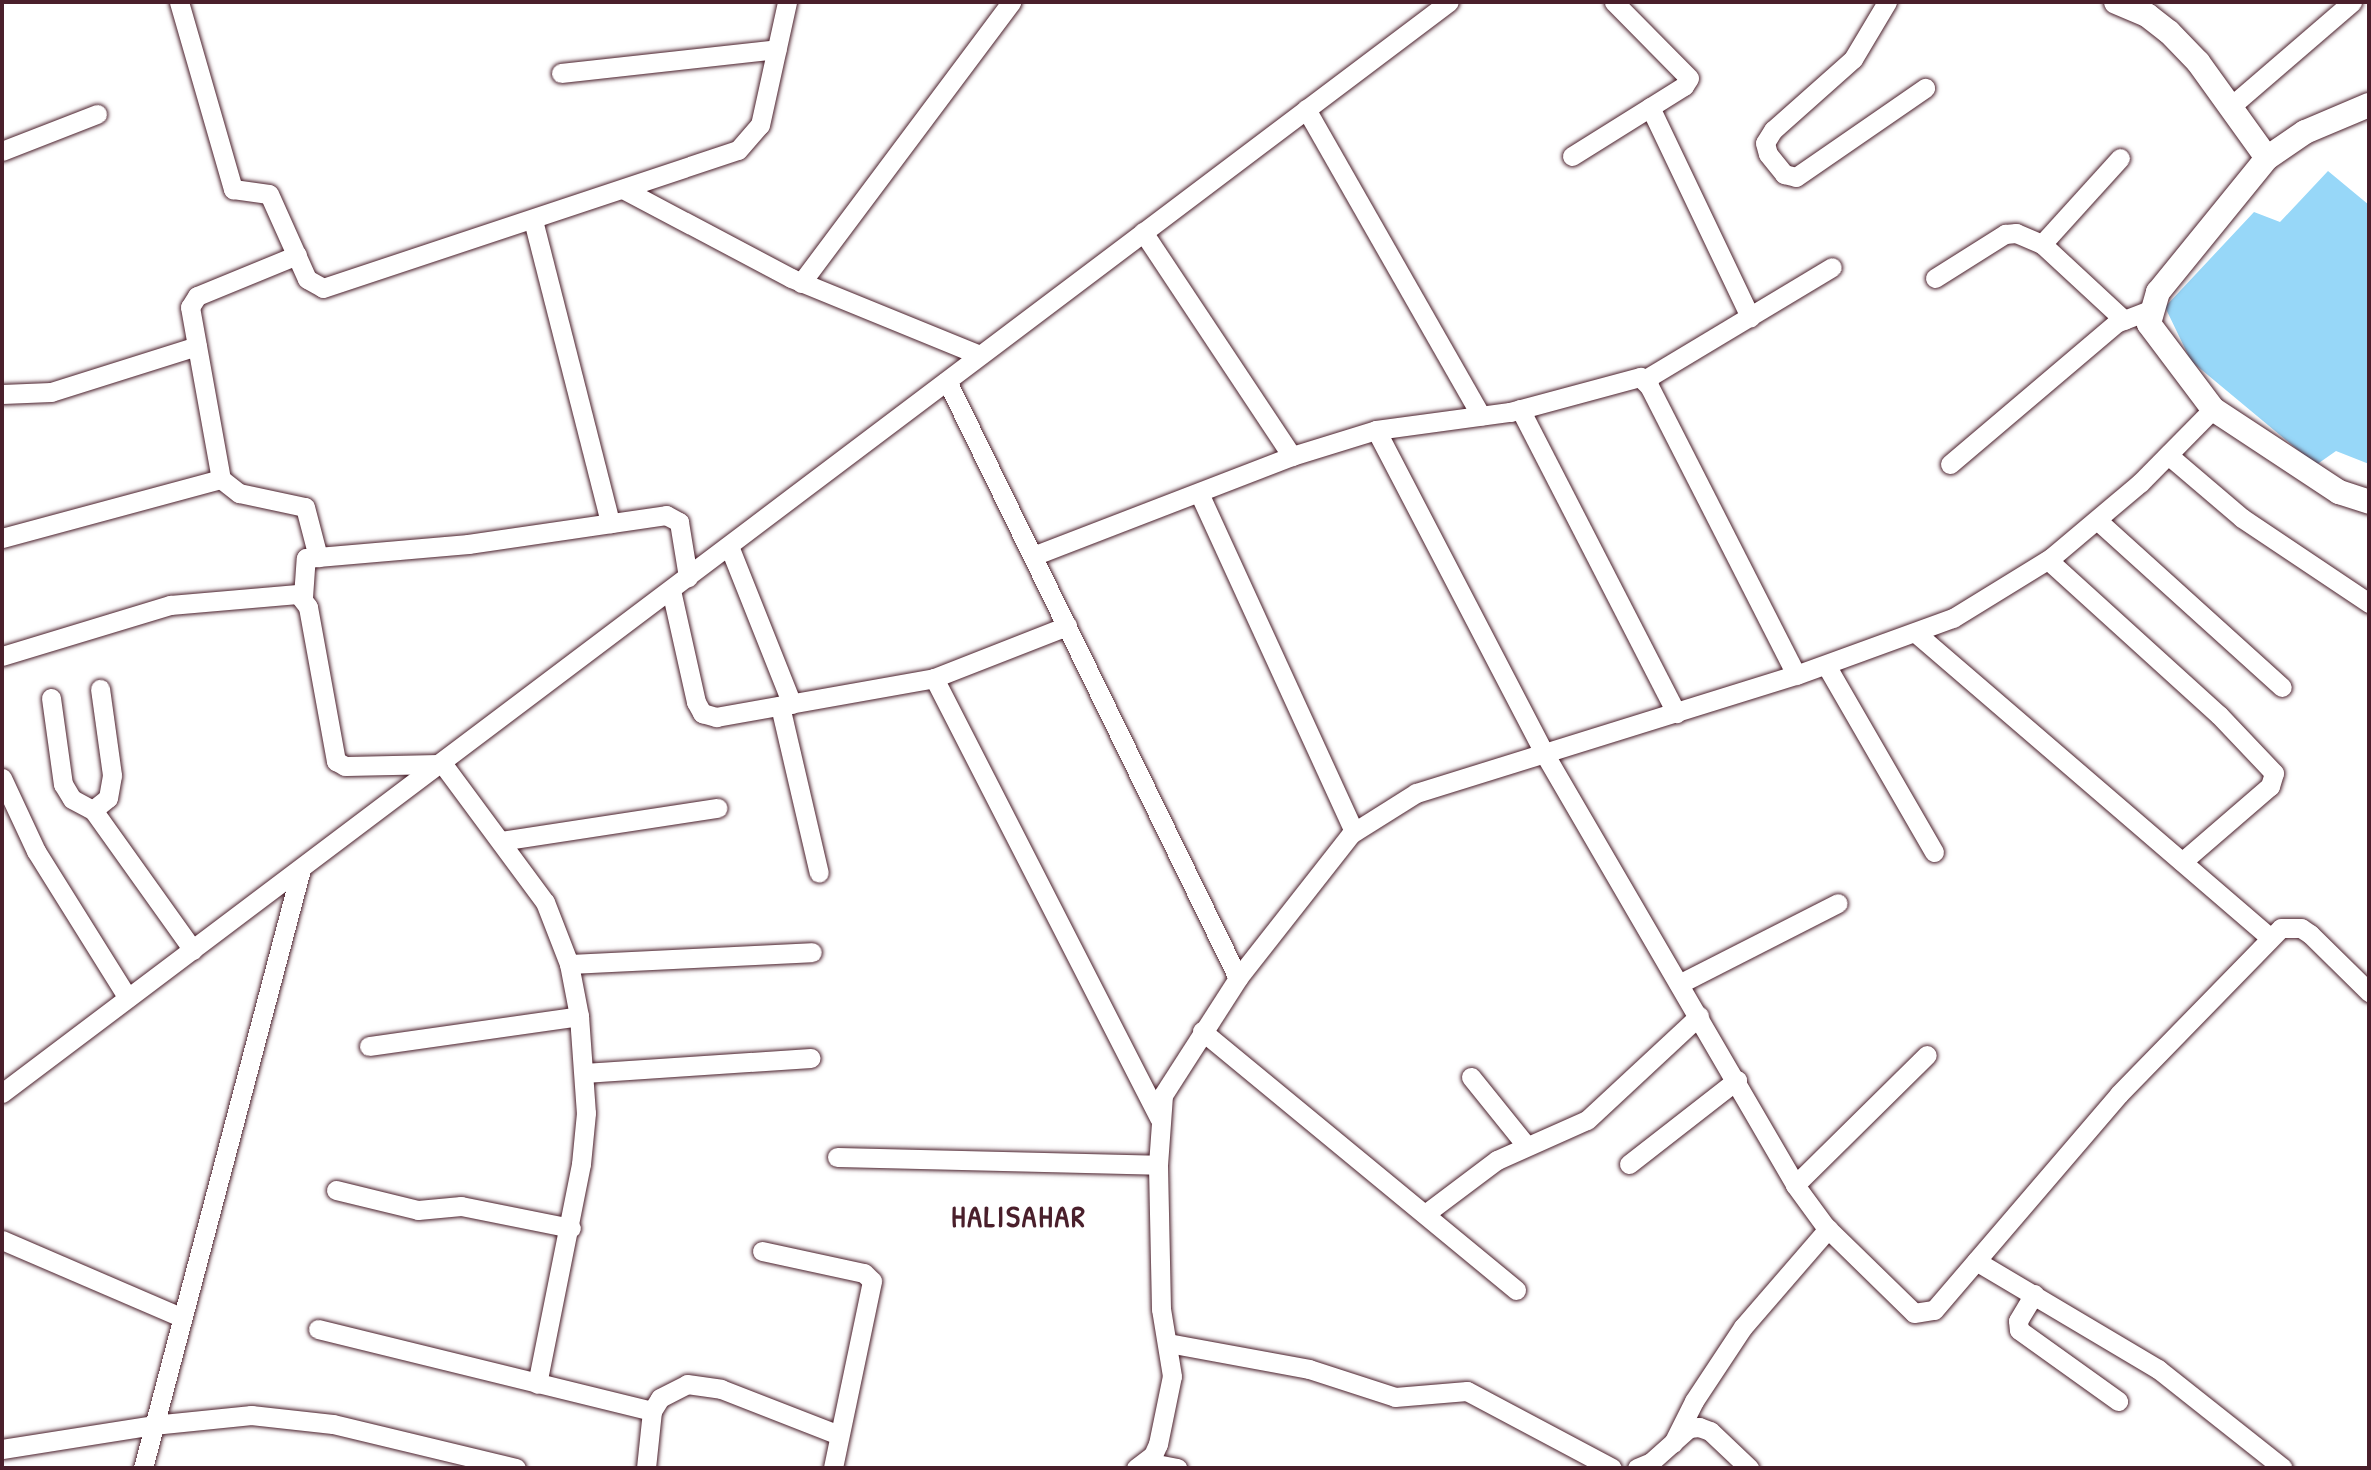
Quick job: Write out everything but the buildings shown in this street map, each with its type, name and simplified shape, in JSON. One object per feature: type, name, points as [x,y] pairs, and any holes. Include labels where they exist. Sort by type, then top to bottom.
[{"type":"street","points":[[179,2],[233,189],[269,194],[312,284],[328,288],[533,220],[747,144],[760,125],[787,2]]},
{"type":"street","points":[[801,283],[1011,2]]},
{"type":"street","points":[[2,1093],[1449,2]]},
{"type":"street","points":[[1572,156],[1684,86],[1689,74],[1614,2]]},
{"type":"street","points":[[1887,2],[1853,59],[1773,130],[1765,142],[1768,154],[1784,174],[1796,177],[1924,88]]},
{"type":"street","points":[[2116,2],[2154,8],[2198,62],[2267,158]]},
{"type":"street","points":[[2230,107],[2352,2]]},
{"type":"street","points":[[561,73],[777,50]]},
{"type":"street","points":[[1650,107],[1749,317]]},
{"type":"street","points":[[1306,109],[1481,416]]},
{"type":"street","points":[[2365,111],[2305,132],[2267,158],[2158,292],[2150,310],[2149,324],[2213,409],[2339,492],[2369,502]]},
{"type":"street","points":[[2,151],[97,114]]},
{"type":"street","points":[[2042,244],[2120,158]]},
{"type":"street","points":[[623,189],[801,283],[980,355]]},
{"type":"street","points":[[533,220],[610,523]]},
{"type":"street","points":[[1143,232],[1292,456]]},
{"type":"street","points":[[1935,278],[2005,234],[2027,236],[2042,244],[2124,320]]},
{"type":"street","points":[[297,255],[194,297],[190,307],[221,480],[239,493],[305,507],[318,557]]},
{"type":"street","points":[[1033,556],[1292,456],[1376,430],[1520,409],[1633,377],[1644,380],[1832,267]]},
{"type":"street","points":[[1950,464],[2124,320],[2150,310]]},
{"type":"street","points":[[2,394],[60,390],[197,346]]},
{"type":"street","points":[[1644,380],[1796,675]]},
{"type":"street","points":[[947,381],[1238,978]]},
{"type":"street","points":[[1520,409],[1676,713]]},
{"type":"street","points":[[1141,1465],[1158,1444],[1172,1376],[1161,1308],[1158,1165],[1159,1118],[1169,1081],[1238,978],[1354,831],[1416,793],[1826,665],[1917,634],[1983,602],[2048,560],[2097,520],[2168,455],[2213,409]]},
{"type":"street","points":[[1376,430],[1544,752],[1737,1080],[1794,1185],[1828,1229],[1908,1308],[1922,1315],[1934,1310],[2119,1094],[2269,937],[2281,928],[2301,928],[2369,992]]},
{"type":"street","points":[[2168,455],[2242,518],[2369,603]]},
{"type":"street","points":[[2,538],[221,480]]},
{"type":"street","points":[[1199,493],[1354,831]]},
{"type":"street","points":[[441,763],[345,766],[336,761],[303,597],[304,559],[468,544],[666,515],[676,518],[688,577]]},
{"type":"street","points":[[2097,520],[2282,687]]},
{"type":"street","points":[[729,546],[786,705],[820,873]]},
{"type":"street","points":[[2048,560],[2219,715],[2274,773],[2270,786],[2182,862]]},
{"type":"street","points":[[671,590],[696,702],[702,713],[716,717],[934,678],[1067,626]]},
{"type":"street","points":[[2,656],[170,605],[292,593],[303,597]]},
{"type":"street","points":[[1917,634],[2269,937]]},
{"type":"street","points":[[1826,665],[1934,852]]},
{"type":"street","points":[[934,678],[1159,1118]]},
{"type":"street","points":[[93,810],[108,798],[112,775],[100,689]]},
{"type":"street","points":[[51,698],[63,783],[72,799],[93,810],[193,950]]},
{"type":"street","points":[[441,763],[545,902],[569,964],[579,1016],[586,1113],[571,1228],[537,1384]]},
{"type":"street","points":[[2,778],[36,851],[128,999]]},
{"type":"street","points":[[501,841],[717,808]]},
{"type":"street","points":[[143,1468],[301,869]]},
{"type":"street","points":[[1679,984],[1838,903]]},
{"type":"street","points":[[569,964],[811,951]]},
{"type":"street","points":[[369,1046],[579,1016]]},
{"type":"street","points":[[1424,1214],[1497,1160],[1525,1144],[1587,1120],[1699,1016]]},
{"type":"street","points":[[1202,1031],[1516,1290]]},
{"type":"street","points":[[1794,1185],[1927,1055]]},
{"type":"street","points":[[584,1073],[811,1058]]},
{"type":"street","points":[[1471,1077],[1525,1144]]},
{"type":"street","points":[[1629,1164],[1737,1080]]},
{"type":"street","points":[[837,1157],[1158,1165]]},
{"type":"street","points":[[336,1190],[418,1209],[467,1207],[571,1228]]},
{"type":"street","points":[[1673,1443],[1694,1401],[1743,1327],[1828,1229]]},
{"type":"street","points":[[2,1240],[181,1317]]},
{"type":"street","points":[[762,1251],[864,1273],[872,1281],[833,1468]]},
{"type":"street","points":[[1976,1261],[2158,1369],[2283,1468]]},
{"type":"street","points":[[2034,1294],[2018,1321],[2019,1330],[2118,1401]]},
{"type":"street","points":[[318,1329],[652,1411]]},
{"type":"street","points":[[1168,1343],[1309,1369],[1395,1397],[1467,1391],[1612,1468]]},
{"type":"street","points":[[646,1468],[652,1411],[673,1389],[701,1384],[839,1435]]},
{"type":"street","points":[[2,1450],[153,1424],[251,1415],[288,1417],[516,1468]]},
{"type":"street","points":[[1637,1468],[1651,1462],[1689,1428],[1699,1427],[1710,1432],[1749,1468]]},
{"type":"street","points":[[1141,1465],[1177,1468]]},
{"type":"water","points":[[2328,171],[2369,205],[2369,464],[2336,451],[2316,465],[2191,361],[2165,307],[2254,212],[2280,222]]},
{"type":"district","name":"HALISAHAR","points":[[1019,1216]]}]
